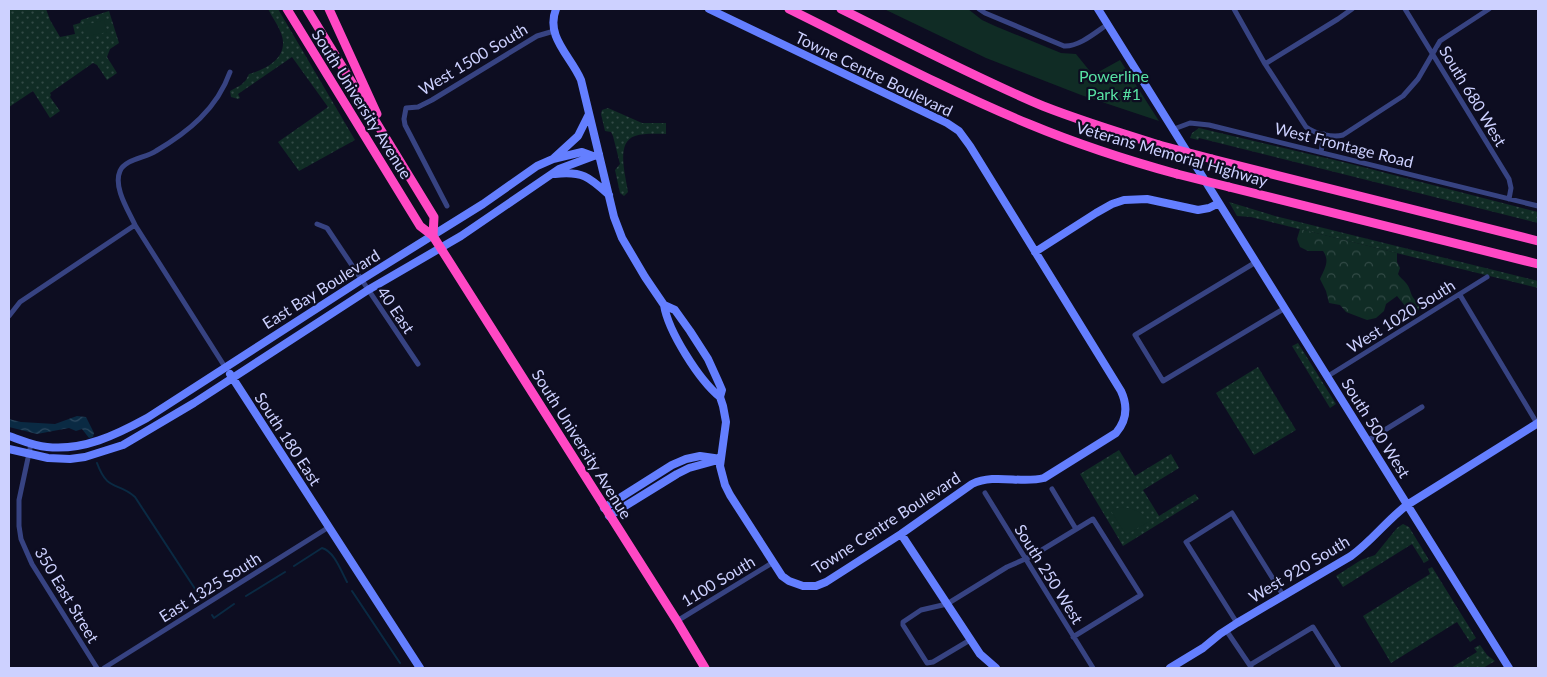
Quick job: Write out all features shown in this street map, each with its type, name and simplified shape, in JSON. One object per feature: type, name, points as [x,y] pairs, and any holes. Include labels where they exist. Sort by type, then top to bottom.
[{"type":"highway","name":"South University Avenue","points":[[287,9],[420,226],[433,236],[705,668]]},
{"type":"highway","name":"South University Avenue","points":[[306,9],[434,217],[433,236]]},
{"type":"highway","points":[[328,9],[366,87],[388,140]]},
{"type":"highway","name":"Veterans Memorial Highway","points":[[789,9],[965,95],[1020,120],[1091,148],[1177,174],[1538,264]]},
{"type":"highway","name":"Veterans Memorial Highway","points":[[841,9],[992,83],[1044,106],[1099,126],[1212,159],[1538,241]]},
{"type":"street","points":[[554,31],[553,20],[556,9]]},
{"type":"street","name":"Towne Centre Boulevard","points":[[554,31],[562,49],[581,80],[596,155],[610,196],[614,218],[622,238],[664,305],[675,310],[704,354],[722,390],[720,397],[726,422],[721,459],[722,477],[727,490],[772,563],[779,573],[789,581],[803,586],[816,586],[901,534],[979,480],[1036,480],[1049,476],[1116,433],[1123,424],[1126,408],[1121,391],[959,131],[947,123],[709,9]]},
{"type":"street","points":[[979,9],[1060,45],[1073,45],[1108,24]]},
{"type":"street","name":"South 500 West","points":[[1098,9],[1509,668]]},
{"type":"street","points":[[1234,9],[1265,64],[1306,128],[1336,136],[1343,135],[1397,102],[1414,85],[1440,41],[1489,9]]},
{"type":"street","points":[[1265,64],[1352,9]]},
{"type":"street","name":"South 680 West","points":[[1405,9],[1509,179],[1511,188],[1509,199]]},
{"type":"street","name":"West 1500 South","points":[[406,108],[424,104],[540,34],[554,31]]},
{"type":"street","name":"South 180 East","points":[[230,72],[219,96],[198,121],[156,152],[129,162],[121,168],[118,179],[120,191],[135,225],[231,377],[420,668]]},
{"type":"street","name":"South University Avenue","points":[[406,108],[405,125],[447,206]]},
{"type":"street","points":[[553,159],[578,136],[589,114]]},
{"type":"street","name":"West Frontage Road","points":[[1174,130],[1190,123],[1199,123],[1538,206]]},
{"type":"street","points":[[1321,152],[1324,134]]},
{"type":"street","points":[[553,159],[582,152],[596,155]]},
{"type":"street","name":"East Bay Boulevard","points":[[29,455],[48,458],[85,457],[123,445],[163,422],[368,290],[460,236],[559,169],[585,161],[596,155]]},
{"type":"street","name":"East Bay Boulevard","points":[[31,444],[47,447],[91,444],[146,418],[483,204],[525,174],[553,159]]},
{"type":"street","points":[[551,175],[578,172],[587,176],[610,196]]},
{"type":"street","points":[[1035,252],[1096,213],[1118,202],[1139,198],[1198,210],[1209,208],[1219,203]]},
{"type":"street","name":"40 East","points":[[317,224],[327,228],[418,364]]},
{"type":"street","points":[[9,316],[20,302],[135,225]]},
{"type":"street","points":[[1256,262],[1135,335],[1163,381],[1285,308]]},
{"type":"street","name":"West 1020 South","points":[[1328,376],[1487,277]]},
{"type":"street","points":[[1460,295],[1538,424]]},
{"type":"street","points":[[664,305],[666,318],[683,348],[708,385],[720,397]]},
{"type":"street","points":[[1368,441],[1422,407]]},
{"type":"street","name":"West 920 South","points":[[1170,668],[1283,594],[1316,577],[1357,552],[1407,505],[1538,424]]},
{"type":"street","points":[[9,436],[31,444]]},
{"type":"street","name":"350 East Street","points":[[31,444],[18,512],[25,551],[97,668]]},
{"type":"street","points":[[9,449],[29,455]]},
{"type":"street","points":[[607,512],[672,465],[700,456],[721,459]]},
{"type":"street","points":[[607,512],[689,468],[702,466],[721,459]]},
{"type":"street","points":[[1052,489],[1076,529]]},
{"type":"street","name":"South 250 West","points":[[985,493],[1024,560],[1093,668]]},
{"type":"street","points":[[1237,623],[1186,542],[1232,512],[1283,594]]},
{"type":"street","points":[[970,640],[927,663],[903,625],[905,620],[921,610],[947,604],[1006,567],[1024,560],[1093,518],[1140,595],[1073,637]]},
{"type":"street","name":"East 1325 South","points":[[104,668],[329,527]]},
{"type":"street","points":[[901,534],[970,640],[980,654],[996,668]]},
{"type":"street","name":"1100 South","points":[[677,621],[772,563]]},
{"type":"street","points":[[1226,630],[1251,667],[1313,627],[1339,668]]},
{"type":"green space","points":[[9,9],[46,9],[60,37],[75,34],[73,25],[80,23],[81,20],[109,11],[119,43],[110,49],[107,57],[117,73],[107,80],[97,65],[93,63],[50,93],[50,97],[60,111],[50,118],[33,91],[9,107]]},
{"type":"green space","points":[[268,9],[278,9],[355,140],[299,171],[278,142],[328,107],[292,57],[238,94],[240,98],[231,97],[230,91],[241,85],[249,74],[263,69],[280,55],[283,41],[281,33]]},
{"type":"green space","name":"Powerline Park #1","points":[[884,9],[968,9],[982,20],[995,26],[1061,53],[1076,54],[1093,75],[1120,60],[1159,121],[1081,95],[986,58]]},
{"type":"green space","points":[[104,20],[107,32],[85,37],[82,26]]},
{"type":"green space","points":[[608,108],[642,123],[666,123],[666,134],[635,136],[625,145],[623,161],[628,192],[624,196],[620,193],[615,170],[620,164],[613,136],[611,132],[605,131],[601,114],[602,110]]},
{"type":"green space","points":[[1199,128],[1347,163],[1538,212],[1538,223],[1199,138],[1198,140],[1190,138],[1192,133]]},
{"type":"green space","points":[[1229,202],[1275,216],[1538,281],[1538,288],[1251,217],[1237,216]]},
{"type":"green space","points":[[1300,229],[1397,253],[1397,262],[1400,268],[1398,274],[1419,304],[1419,309],[1416,313],[1411,313],[1397,296],[1386,304],[1384,311],[1376,318],[1367,320],[1346,312],[1340,305],[1329,303],[1320,279],[1326,265],[1325,255],[1323,251],[1308,251],[1300,247],[1297,239]]},
{"type":"green space","points":[[1298,343],[1336,404],[1330,408],[1292,346]]},
{"type":"green space","points":[[1258,367],[1296,430],[1254,455],[1216,393]]},
{"type":"green space","points":[[1119,450],[1135,476],[1171,454],[1179,468],[1143,490],[1159,516],[1195,494],[1199,499],[1123,546],[1080,474]]},
{"type":"green space","points":[[1120,507],[1137,511],[1150,521],[1126,535],[1111,511]]},
{"type":"green space","points":[[1403,524],[1409,527],[1429,560],[1424,563],[1412,544],[1343,587],[1336,576],[1361,560],[1375,555],[1397,528]]},
{"type":"green space","points":[[1432,567],[1476,638],[1470,642],[1457,622],[1391,663],[1363,616],[1430,574],[1428,569]]},
{"type":"green space","points":[[1480,645],[1487,655],[1495,661],[1483,668],[1451,668],[1477,652],[1474,648]]},
{"type":"water","points":[[77,416],[86,417],[94,433],[93,437],[89,438],[82,429],[76,431],[69,428],[37,434],[9,427],[9,419],[21,422],[55,424]]},
{"type":"waterway","points":[[97,463],[109,483],[129,492],[135,497],[201,598]]},
{"type":"waterway","points":[[294,566],[322,548],[334,557],[347,582]]},
{"type":"waterway","points":[[246,596],[285,572]]},
{"type":"waterway","points":[[352,591],[400,663]]},
{"type":"waterway","points":[[212,615],[214,618],[234,604]]}]
